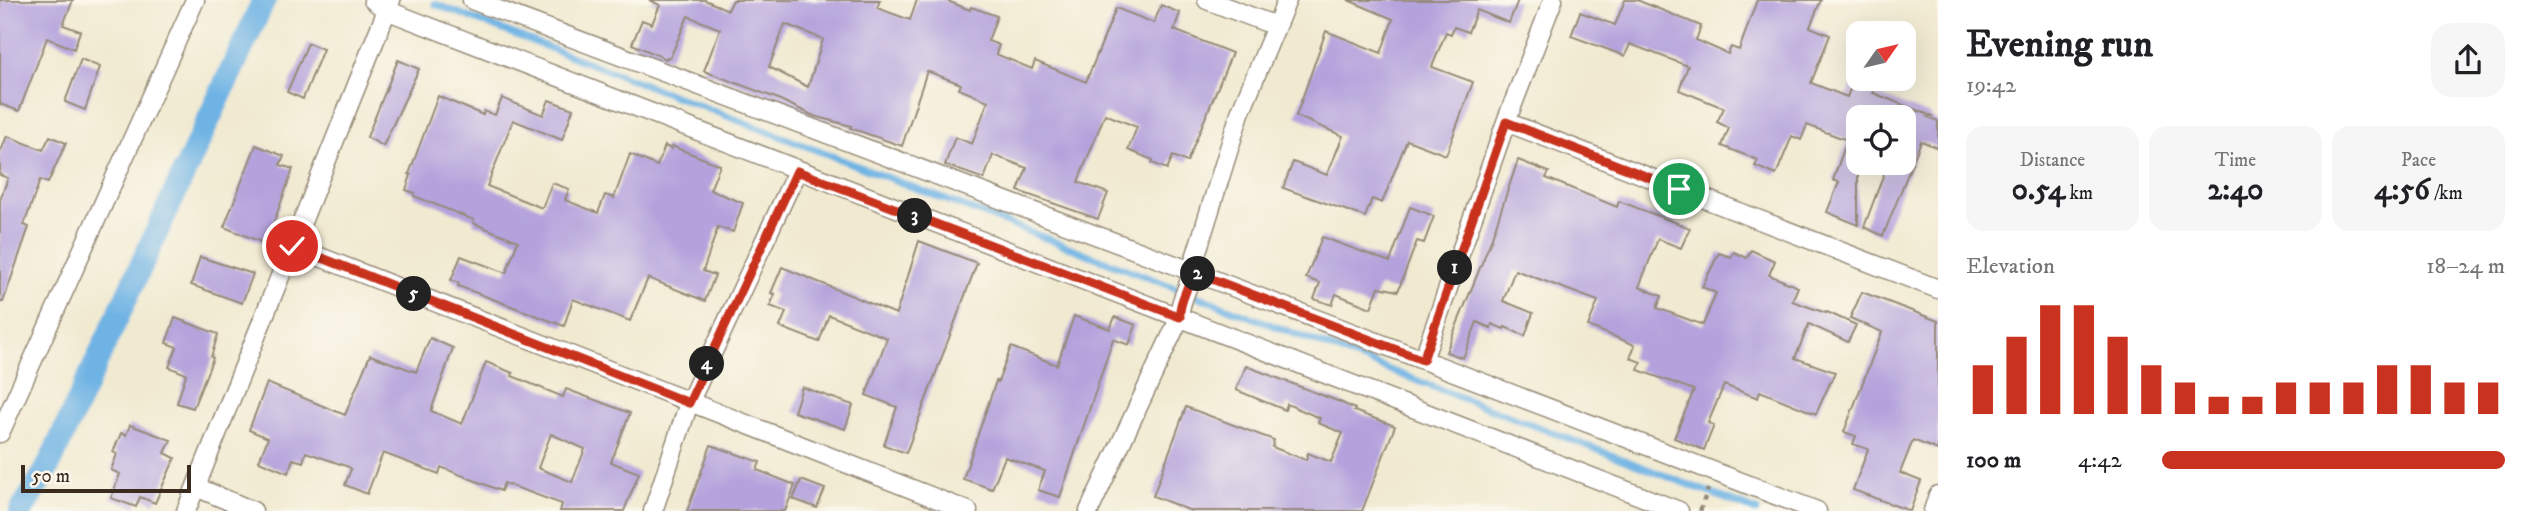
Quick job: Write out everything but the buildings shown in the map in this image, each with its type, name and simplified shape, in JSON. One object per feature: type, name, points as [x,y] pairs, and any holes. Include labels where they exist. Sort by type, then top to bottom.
[{"type":"street","points":[[0,433],[7,401],[195,0]]},
{"type":"street","points":[[472,0],[1817,511]]},
{"type":"street","points":[[1207,0],[1276,26]]},
{"type":"street","points":[[1089,511],[1180,314],[1240,113],[1287,0]]},
{"type":"street","points":[[1423,360],[1506,122],[1553,0]]},
{"type":"street","points":[[187,511],[292,246],[383,3],[797,171],[1180,314],[1653,506],[1679,511]]},
{"type":"street","points":[[1506,122],[1938,289]]},
{"type":"street","points":[[653,511],[689,403],[797,171]]},
{"type":"street","points":[[292,246],[968,511]]},
{"type":"street","points":[[196,487],[253,511]]},
{"type":"street","points":[[1933,511],[1938,495]]},
{"type":"path","points":[[1700,511],[1710,484]]},
{"type":"waterway","points":[[21,511],[47,469],[264,0]]},
{"type":"waterway","points":[[435,4],[1757,511]]},
{"type":"route","points":[[292,246],[689,403],[797,171],[1180,317],[1179,311],[1191,279],[1191,271],[1423,360],[1506,122],[1679,189]]}]
